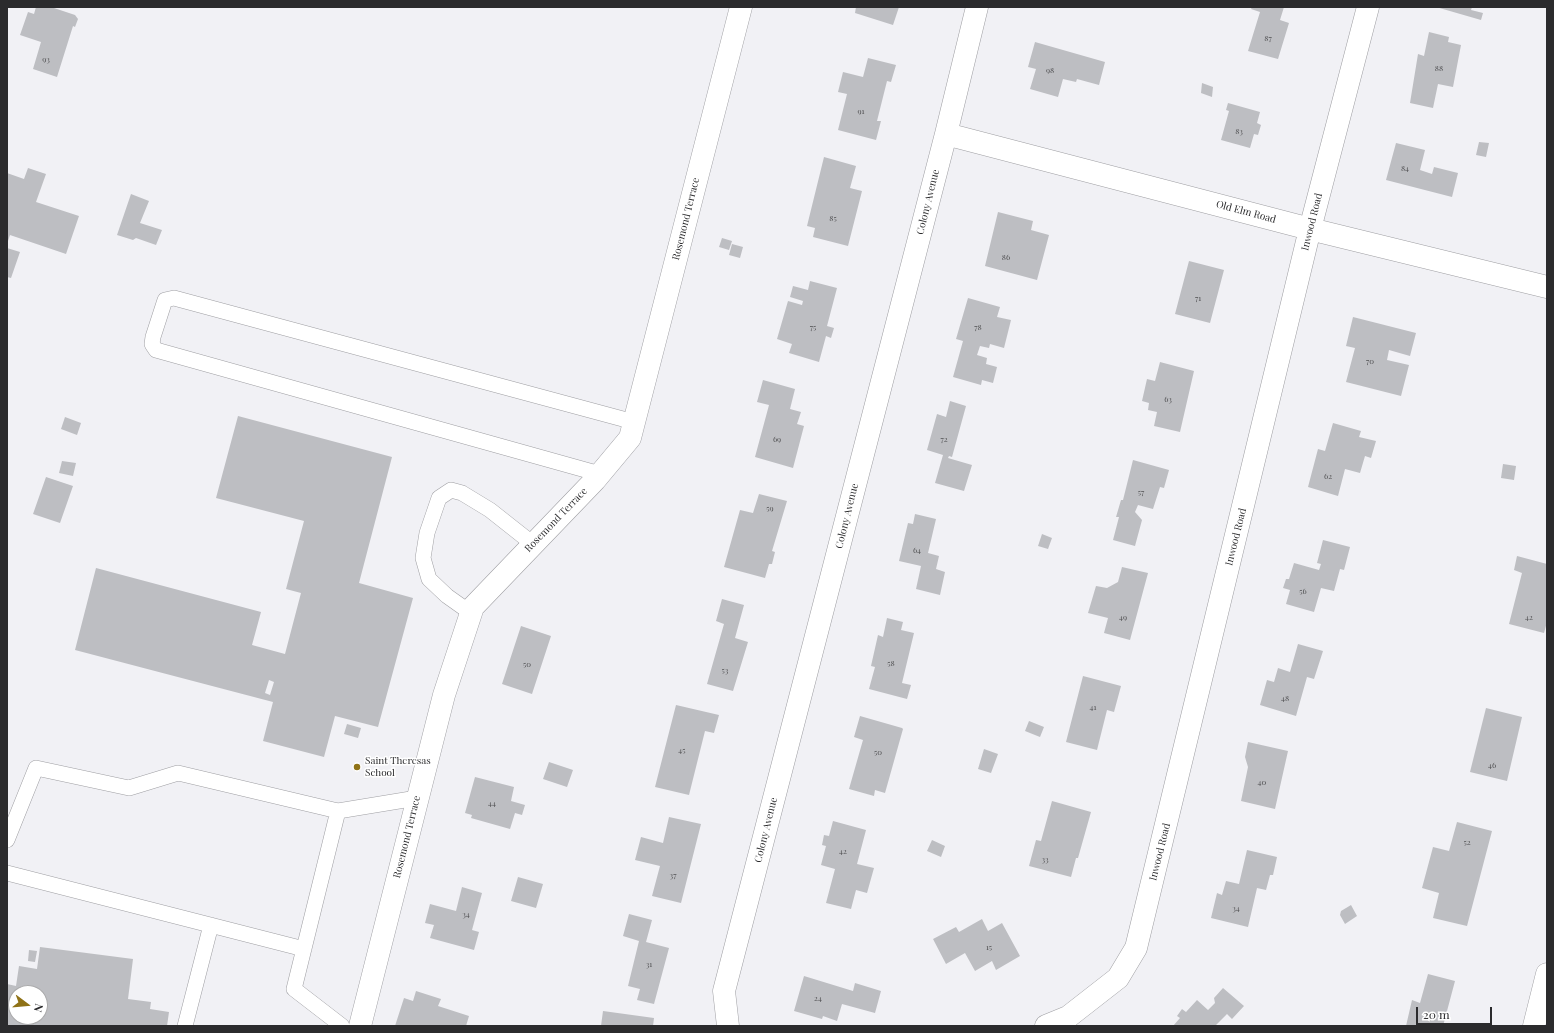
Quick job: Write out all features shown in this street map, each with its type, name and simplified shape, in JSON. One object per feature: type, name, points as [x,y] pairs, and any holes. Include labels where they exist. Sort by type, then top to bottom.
[{"type":"street","name":"Rosemond Terrace","points":[[360,1026],[444,695],[473,606],[600,474],[630,438],[741,7]]},
{"type":"street","name":"Colony Avenue","points":[[728,1026],[724,991],[946,134],[977,7]]},
{"type":"street","name":"Inwood Road","points":[[1046,1026],[1068,1017],[1118,978],[1136,948],[1310,229],[1368,7]]},
{"type":"street","name":"Old Elm Road","points":[[946,134],[1310,229],[1547,287]]},
{"type":"street","points":[[1534,1026],[1547,974]]},
{"type":"lane","points":[[600,474],[156,350],[152,344],[153,337],[165,300],[174,298],[634,422]]},
{"type":"lane","points":[[471,613],[447,596],[429,579],[423,558],[427,533],[439,498],[451,490],[462,493],[490,510],[533,544]]},
{"type":"lane","points":[[7,840],[36,768],[129,788],[178,773],[338,811],[417,798]]},
{"type":"lane","points":[[338,811],[294,989],[342,1026]]},
{"type":"lane","points":[[7,873],[304,949]]},
{"type":"lane","points":[[186,1026],[211,925]]},
{"type":"building","points":[[36,7],[51,7],[75,15],[78,19],[75,27],[73,26],[57,77],[33,69],[41,42],[20,35],[28,12],[34,14]]},
{"type":"building","points":[[856,7],[899,7],[893,25],[855,13]]},
{"type":"building","points":[[1252,7],[1284,7],[1280,20],[1289,23],[1278,59],[1248,51],[1260,12],[1251,9]]},
{"type":"building","points":[[1436,7],[1472,7],[1471,10],[1483,13],[1481,20]]},
{"type":"building","points":[[1429,32],[1449,37],[1448,42],[1461,45],[1453,87],[1438,84],[1433,108],[1410,103],[1418,54],[1424,56]]},
{"type":"building","points":[[1035,42],[1105,62],[1099,85],[1077,79],[1076,82],[1063,79],[1058,97],[1030,89],[1036,69],[1028,67]]},
{"type":"building","points":[[868,58],[896,65],[891,82],[887,81],[877,121],[881,121],[876,140],[838,130],[847,94],[838,92],[843,72],[863,77]]},
{"type":"building","points":[[1202,83],[1213,87],[1212,97],[1201,93]]},
{"type":"building","points":[[1228,103],[1260,112],[1257,123],[1261,125],[1258,135],[1254,134],[1250,148],[1221,140],[1229,111],[1226,110]]},
{"type":"building","points":[[1479,142],[1489,143],[1486,157],[1476,155]]},
{"type":"building","points":[[1396,143],[1425,150],[1420,170],[1432,174],[1434,167],[1458,173],[1452,197],[1386,180]]},
{"type":"building","points":[[824,157],[856,166],[850,188],[862,191],[848,246],[813,237],[815,228],[807,226]]},
{"type":"building","points":[[28,168],[46,174],[36,202],[79,216],[66,254],[10,235],[7,244],[7,173],[24,179]]},
{"type":"building","points":[[131,194],[149,201],[140,223],[162,230],[156,245],[136,238],[133,240],[117,235]]},
{"type":"building","points":[[998,212],[1033,221],[1031,230],[1049,235],[1037,280],[985,266]]},
{"type":"building","points":[[722,238],[732,241],[729,250],[719,247]]},
{"type":"building","points":[[732,244],[743,247],[740,258],[729,255]]},
{"type":"building","points":[[7,248],[20,252],[11,278],[7,277]]},
{"type":"building","points":[[1189,261],[1224,270],[1210,323],[1175,314]]},
{"type":"building","points":[[810,281],[837,288],[827,326],[834,328],[831,338],[826,336],[819,362],[789,353],[792,344],[777,339],[788,301],[802,305],[803,301],[790,297],[793,286],[808,290]]},
{"type":"building","points":[[968,298],[1000,307],[997,317],[1011,320],[1004,348],[990,344],[989,348],[980,346],[977,355],[987,358],[986,364],[997,367],[993,383],[982,380],[981,385],[953,377],[963,341],[956,339]]},
{"type":"building","points":[[1353,317],[1416,333],[1410,356],[1389,350],[1387,360],[1409,365],[1401,396],[1346,382],[1355,348],[1346,346]]},
{"type":"building","points":[[1160,362],[1194,371],[1180,432],[1154,426],[1157,412],[1148,410],[1149,403],[1142,401],[1147,379],[1155,381]]},
{"type":"building","points":[[763,380],[795,389],[790,409],[801,412],[797,424],[804,426],[793,468],[755,457],[769,405],[757,402]]},
{"type":"building","points":[[950,401],[966,406],[952,457],[949,456],[948,458],[972,465],[964,491],[935,483],[943,455],[927,450],[937,414],[946,417]]},
{"type":"building","points":[[238,416],[392,457],[359,583],[413,598],[378,727],[335,716],[324,757],[263,741],[273,702],[75,650],[96,568],[261,612],[252,645],[285,654],[301,593],[286,589],[304,521],[216,498]],"holes":[[[269,680],[274,682],[270,695],[265,693]]]},
{"type":"building","points":[[65,417],[81,423],[77,435],[61,429]]},
{"type":"building","points":[[1333,423],[1361,431],[1359,437],[1376,441],[1371,458],[1365,456],[1360,473],[1345,469],[1338,496],[1308,487],[1318,449],[1325,451]]},
{"type":"building","points":[[1133,460],[1169,470],[1164,488],[1160,487],[1153,509],[1138,505],[1135,512],[1142,520],[1135,546],[1113,540],[1119,517],[1116,517],[1121,500],[1123,500]]},
{"type":"building","points":[[62,461],[76,463],[73,476],[59,473]]},
{"type":"building","points":[[1503,464],[1516,466],[1514,480],[1501,478]]},
{"type":"building","points":[[46,477],[73,486],[60,523],[33,514]]},
{"type":"building","points":[[759,494],[787,501],[772,551],[775,552],[772,564],[769,564],[765,578],[724,567],[740,510],[753,513]]},
{"type":"building","points":[[915,514],[936,519],[928,553],[939,556],[936,569],[945,572],[940,595],[916,589],[921,566],[899,561],[908,523],[913,524]]},
{"type":"building","points":[[1042,534],[1052,538],[1048,549],[1038,546]]},
{"type":"building","points":[[1323,540],[1350,547],[1344,570],[1340,569],[1334,591],[1321,588],[1314,612],[1286,604],[1290,590],[1283,588],[1286,579],[1289,579],[1294,563],[1319,570],[1321,564],[1317,563]]},
{"type":"building","points":[[1517,556],[1547,564],[1547,622],[1544,633],[1509,624],[1522,573],[1514,570]]},
{"type":"building","points":[[1122,567],[1148,573],[1130,640],[1104,633],[1108,618],[1088,613],[1096,586],[1107,588],[1118,582]]},
{"type":"building","points":[[722,599],[744,605],[735,638],[748,642],[733,691],[707,684],[724,624],[716,621]]},
{"type":"building","points":[[887,618],[903,622],[901,630],[914,633],[902,683],[911,685],[907,699],[869,689],[875,667],[871,666],[878,635],[883,637]]},
{"type":"building","points":[[521,626],[551,636],[532,694],[502,684]]},
{"type":"building","points":[[1298,644],[1323,651],[1314,679],[1307,677],[1296,716],[1260,705],[1267,680],[1274,682],[1278,668],[1290,672]]},
{"type":"building","points":[[1083,676],[1121,686],[1114,712],[1107,710],[1097,750],[1066,742]]},
{"type":"building","points":[[676,705],[719,715],[714,733],[705,731],[689,795],[655,787]]},
{"type":"building","points":[[1486,708],[1522,717],[1507,781],[1470,772]]},
{"type":"building","points":[[860,716],[903,729],[885,793],[875,790],[874,796],[849,789],[863,740],[854,737]]},
{"type":"building","points":[[1029,721],[1044,727],[1040,737],[1025,731]]},
{"type":"building","points":[[347,724],[361,728],[358,738],[344,734]]},
{"type":"building","points":[[1248,742],[1288,751],[1275,809],[1241,801],[1248,767],[1245,757]]},
{"type":"building","points":[[984,749],[998,754],[991,773],[978,769]]},
{"type":"building","points":[[549,762],[573,770],[567,787],[543,779]]},
{"type":"building","points":[[475,777],[514,787],[511,801],[525,805],[522,815],[515,813],[510,829],[471,818],[472,815],[465,813]]},
{"type":"building","points":[[1052,801],[1091,812],[1071,877],[1029,866],[1036,840],[1041,841]]},
{"type":"building","points":[[669,817],[701,824],[681,903],[652,896],[660,866],[635,860],[641,837],[663,843]]},
{"type":"building","points":[[833,821],[866,830],[857,864],[874,868],[867,893],[856,890],[851,909],[826,903],[835,869],[821,865],[826,846],[822,845],[824,835],[829,836]]},
{"type":"building","points":[[1457,822],[1492,831],[1467,926],[1433,918],[1439,893],[1422,888],[1433,847],[1449,851]]},
{"type":"building","points":[[932,840],[945,846],[941,857],[927,851]]},
{"type":"building","points":[[1247,850],[1277,857],[1273,875],[1270,875],[1266,890],[1257,888],[1248,927],[1211,918],[1217,893],[1222,895],[1226,881],[1239,884]]},
{"type":"building","points":[[518,877],[543,884],[536,908],[511,901]]},
{"type":"building","points":[[462,887],[482,893],[472,930],[479,932],[474,950],[430,938],[434,925],[425,923],[430,904],[456,911]]},
{"type":"building","points":[[1351,905],[1357,916],[1345,924],[1340,915],[1341,911]]},
{"type":"building","points":[[629,914],[652,920],[646,942],[669,948],[654,1004],[637,1000],[640,989],[628,986],[639,941],[623,936]]},
{"type":"building","points":[[982,919],[988,931],[1002,923],[1020,956],[996,970],[992,961],[975,971],[965,953],[946,964],[933,939],[956,927],[959,932]]},
{"type":"building","points":[[40,947],[133,959],[128,999],[151,1002],[150,1009],[169,1012],[167,1026],[7,1026],[7,984],[12,985],[8,985],[8,1025],[48,1025],[48,985],[16,985],[19,966],[37,969]]},
{"type":"building","points":[[29,950],[37,951],[35,962],[28,961]]},
{"type":"building","points":[[1428,974],[1455,981],[1443,1026],[1406,1026],[1412,1000],[1420,1003]]},
{"type":"building","points":[[804,976],[853,991],[855,983],[881,991],[875,1013],[842,1004],[837,1021],[823,1016],[822,1019],[794,1011]]},
{"type":"building","points":[[1223,988],[1244,1006],[1232,1019],[1227,1014],[1215,1026],[1173,1026],[1180,1018],[1177,1016],[1182,1009],[1186,1012],[1197,1000],[1208,1010],[1215,1003],[1214,998]]},
{"type":"building","points":[[416,991],[441,999],[438,1006],[469,1016],[466,1026],[395,1026],[404,998],[413,1001]]},
{"type":"building","points":[[603,1011],[654,1018],[653,1026],[601,1026]]},
{"type":"place","name":"Saint Theresas School","points":[[357,767]]}]
